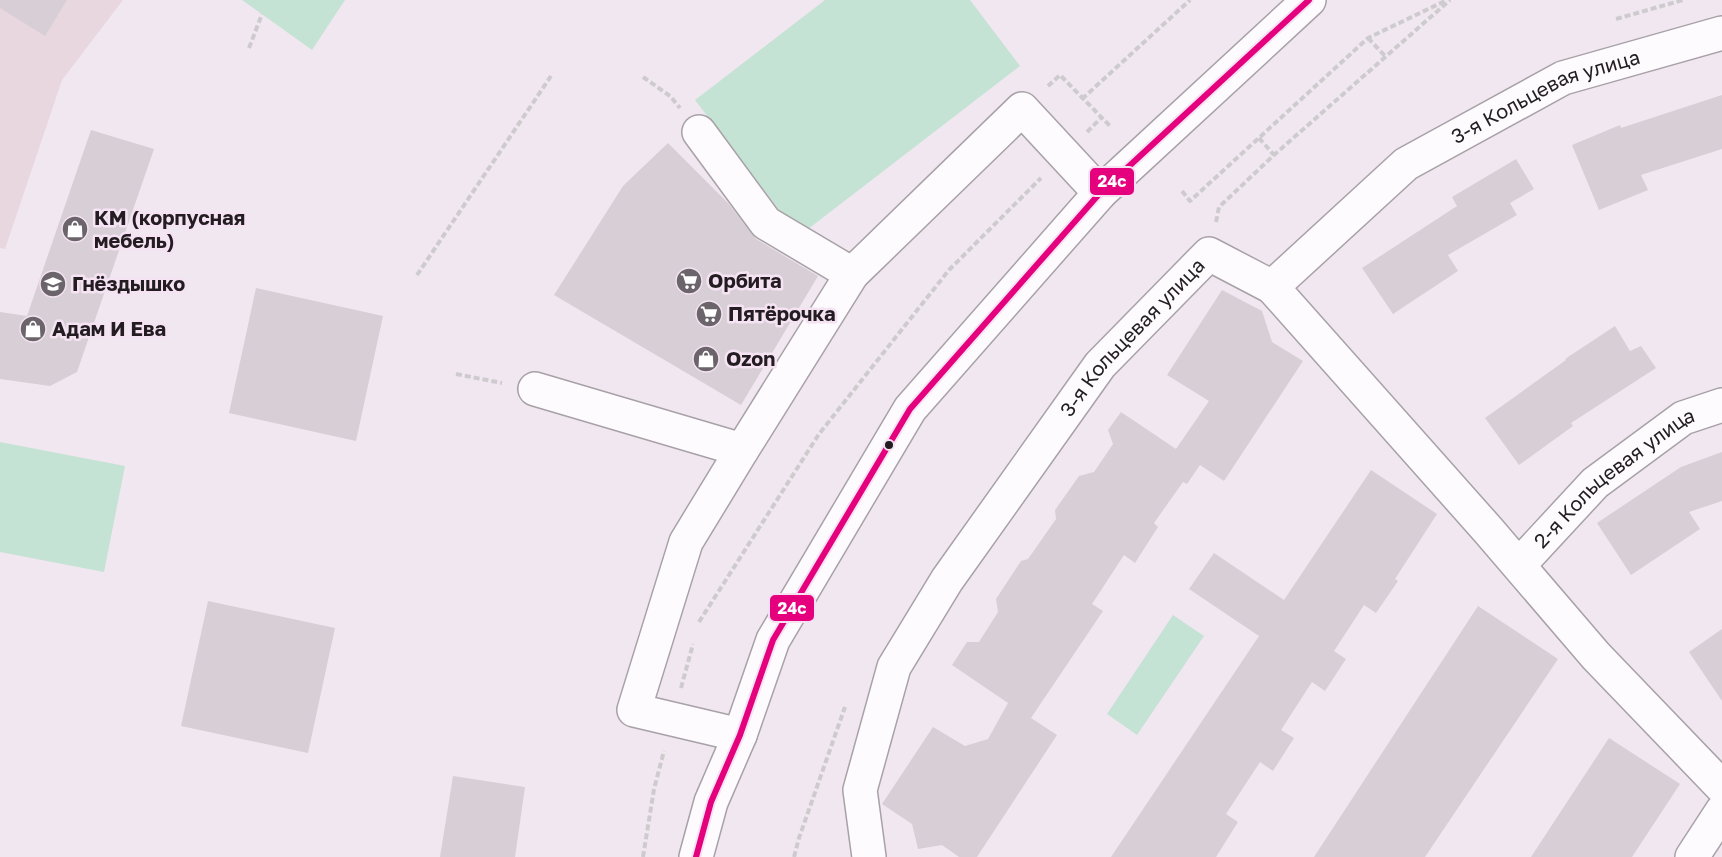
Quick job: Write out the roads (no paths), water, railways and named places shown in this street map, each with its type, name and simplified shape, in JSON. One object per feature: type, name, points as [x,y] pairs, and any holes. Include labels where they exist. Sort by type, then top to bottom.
[{"type":"street","points":[[696,857],[711,802],[740,735],[772,640],[910,409],[1100,193],[1309,0]]},
{"type":"street","name":"3-я Кольцевая улица","points":[[869,857],[860,790],[894,667],[947,580],[1100,365],[1209,254],[1272,287],[1406,164],[1563,78],[1722,33]]},
{"type":"street","points":[[740,735],[634,710],[686,542],[852,274],[1022,109],[1100,193]]},
{"type":"street","points":[[699,132],[766,223],[852,274]]},
{"type":"street","points":[[1272,287],[1519,565],[1596,656],[1722,787]]},
{"type":"street","points":[[535,389],[741,450]]},
{"type":"street","name":"2-я Кольцевая улица","points":[[1519,565],[1595,483],[1683,418],[1722,405]]},
{"type":"street","points":[[1692,857],[1722,811]]},
{"type":"place","name":"КМ (корпусная мебель)","points":[[75,229]]},
{"type":"place","name":"Орбита","points":[[689,281]]},
{"type":"place","name":"Гнёздышко","points":[[53,284]]},
{"type":"place","name":"Пятёрочка","points":[[709,314]]},
{"type":"place","name":"Адам И Ева","points":[[33,329]]},
{"type":"place","name":"Ozon","points":[[706,359]]}]
